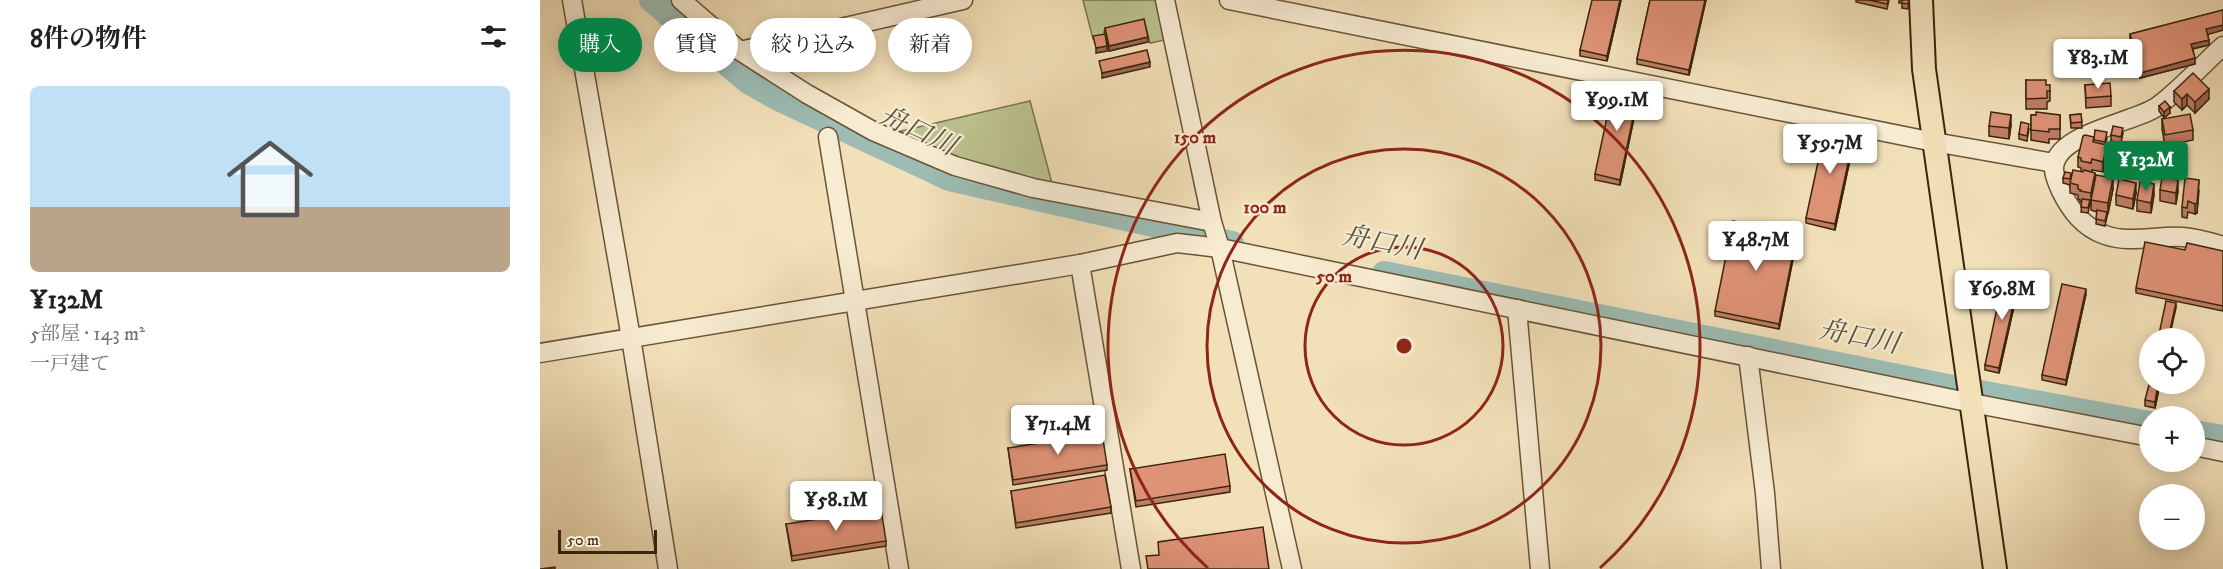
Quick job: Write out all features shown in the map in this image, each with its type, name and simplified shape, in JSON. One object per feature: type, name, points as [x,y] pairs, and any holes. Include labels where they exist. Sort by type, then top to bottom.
[{"type":"main road","points":[[1921,0],[1924,69],[1995,569]]},
{"type":"street","points":[[572,0],[631,338],[668,569]]},
{"type":"street","points":[[681,0],[740,51],[807,94],[873,131],[955,166],[1033,188],[1212,222]]},
{"type":"street","points":[[740,51],[963,0]]},
{"type":"street","points":[[1165,0],[1212,222],[1220,248],[1292,569]]},
{"type":"street","points":[[1229,0],[1934,142],[2054,163]]},
{"type":"street","points":[[2223,46],[2158,106],[2074,141],[2054,163],[2053,172],[2072,211],[2087,226],[2103,234],[2130,239],[2183,237],[2223,246]]},
{"type":"street","points":[[828,137],[899,569]]},
{"type":"street","points":[[540,353],[1080,264],[1177,243],[1220,248],[1748,356],[1971,393],[2139,434]]},
{"type":"street","points":[[1080,264],[1131,569]]},
{"type":"street","points":[[1517,309],[1540,569]]},
{"type":"street","points":[[1748,356],[1766,493],[1771,569]]},
{"type":"street","points":[[2205,448],[2223,452]]},
{"type":"green space","points":[[1083,0],[1157,0],[1165,40],[1150,43],[1145,23],[1104,31],[1104,37],[1093,39]]},
{"type":"green space","points":[[1030,101],[1053,187],[987,170],[893,133]]},
{"type":"building","points":[[1592,0],[1620,0],[1607,56],[1580,50]]},
{"type":"building","points":[[1650,0],[1705,0],[1689,70],[1637,59]]},
{"type":"building","points":[[1869,0],[1888,0],[1887,4]]},
{"type":"building","points":[[1902,0],[1909,0],[1908,4],[1902,3]]},
{"type":"building","points":[[2223,10],[2223,25],[2206,29],[2209,40],[2191,44],[2195,58],[2140,73],[2130,34]]},
{"type":"building","points":[[1144,19],[1148,37],[1109,46],[1105,28]]},
{"type":"building","points":[[1105,34],[1107,46],[1096,48],[1093,36]]},
{"type":"building","points":[[1147,50],[1150,62],[1102,73],[1099,61]]},
{"type":"building","points":[[2126,52],[2129,52],[2129,61],[2126,61]]},
{"type":"building","points":[[2193,73],[2209,89],[2195,102],[2187,94],[2182,99],[2174,91]]},
{"type":"building","points":[[2026,80],[2046,80],[2046,85],[2050,85],[2047,98],[2026,99]]},
{"type":"building","points":[[2110,83],[2111,96],[2086,98],[2085,85]]},
{"type":"building","points":[[1614,84],[1639,89],[1620,180],[1595,174]]},
{"type":"building","points":[[2165,101],[2170,107],[2164,112],[2159,106]]},
{"type":"building","points":[[1991,112],[2011,115],[2009,128],[1989,126]]},
{"type":"building","points":[[2036,112],[2060,115],[2060,129],[2049,129],[2049,132],[2031,130],[2031,115],[2036,115]]},
{"type":"building","points":[[2081,114],[2082,122],[2071,123],[2070,115]]},
{"type":"building","points":[[2190,114],[2193,130],[2165,135],[2162,119]]},
{"type":"building","points":[[2021,122],[2029,124],[2027,136],[2019,134]]},
{"type":"building","points":[[1826,125],[1855,131],[1835,224],[1806,218]]},
{"type":"building","points":[[2113,126],[2123,128],[2121,137],[2111,135]]},
{"type":"building","points":[[2095,130],[2107,132],[2105,142],[2094,140]]},
{"type":"building","points":[[2085,135],[2094,137],[2093,142],[2107,145],[2103,162],[2092,159],[2091,163],[2081,161],[2078,157]]},
{"type":"building","points":[[2129,146],[2149,151],[2147,164],[2127,159]]},
{"type":"building","points":[[2073,170],[2095,173],[2091,193],[2080,191],[2078,185],[2070,183]]},
{"type":"building","points":[[2065,172],[2071,173],[2070,179],[2063,178]]},
{"type":"building","points":[[2096,175],[2113,178],[2108,203],[2091,200]]},
{"type":"building","points":[[2162,178],[2178,180],[2176,193],[2160,190]]},
{"type":"building","points":[[2185,178],[2199,180],[2197,203],[2188,201],[2187,208],[2182,207]]},
{"type":"building","points":[[2119,179],[2136,183],[2133,199],[2116,195]]},
{"type":"building","points":[[2140,182],[2154,184],[2151,203],[2137,200]]},
{"type":"building","points":[[2082,199],[2090,200],[2088,208],[2081,207]]},
{"type":"building","points":[[2097,210],[2107,212],[2105,221],[2096,219]]},
{"type":"building","points":[[1733,221],[1797,234],[1779,324],[1715,311]]},
{"type":"building","points":[[2145,242],[2185,250],[2187,243],[2223,251],[2223,306],[2136,288]]},
{"type":"building","points":[[2004,275],[2019,279],[1999,368],[1985,365]]},
{"type":"building","points":[[2062,284],[2086,289],[2066,380],[2042,375]]},
{"type":"building","points":[[2166,301],[2176,303],[2170,328],[2160,328]]},
{"type":"building","points":[[2147,394],[2156,394],[2155,402],[2145,400]]},
{"type":"building","points":[[1102,433],[1107,465],[1013,480],[1008,448]]},
{"type":"building","points":[[1225,454],[1230,486],[1136,501],[1130,469]]},
{"type":"building","points":[[1105,475],[1111,507],[1016,523],[1011,491]]},
{"type":"building","points":[[881,509],[886,541],[792,556],[786,524]]},
{"type":"building","points":[[1263,527],[1269,569],[1148,569],[1146,556],[1159,555],[1158,542]]},
{"type":"waterway","name":"舟口川","points":[[651,0],[748,82],[778,99],[949,179],[1232,243]]},
{"type":"waterway","name":"舟口川","points":[[1384,273],[1958,388],[2139,421]]},
{"type":"waterway","name":"舟口川","points":[[2205,434],[2223,437]]}]
